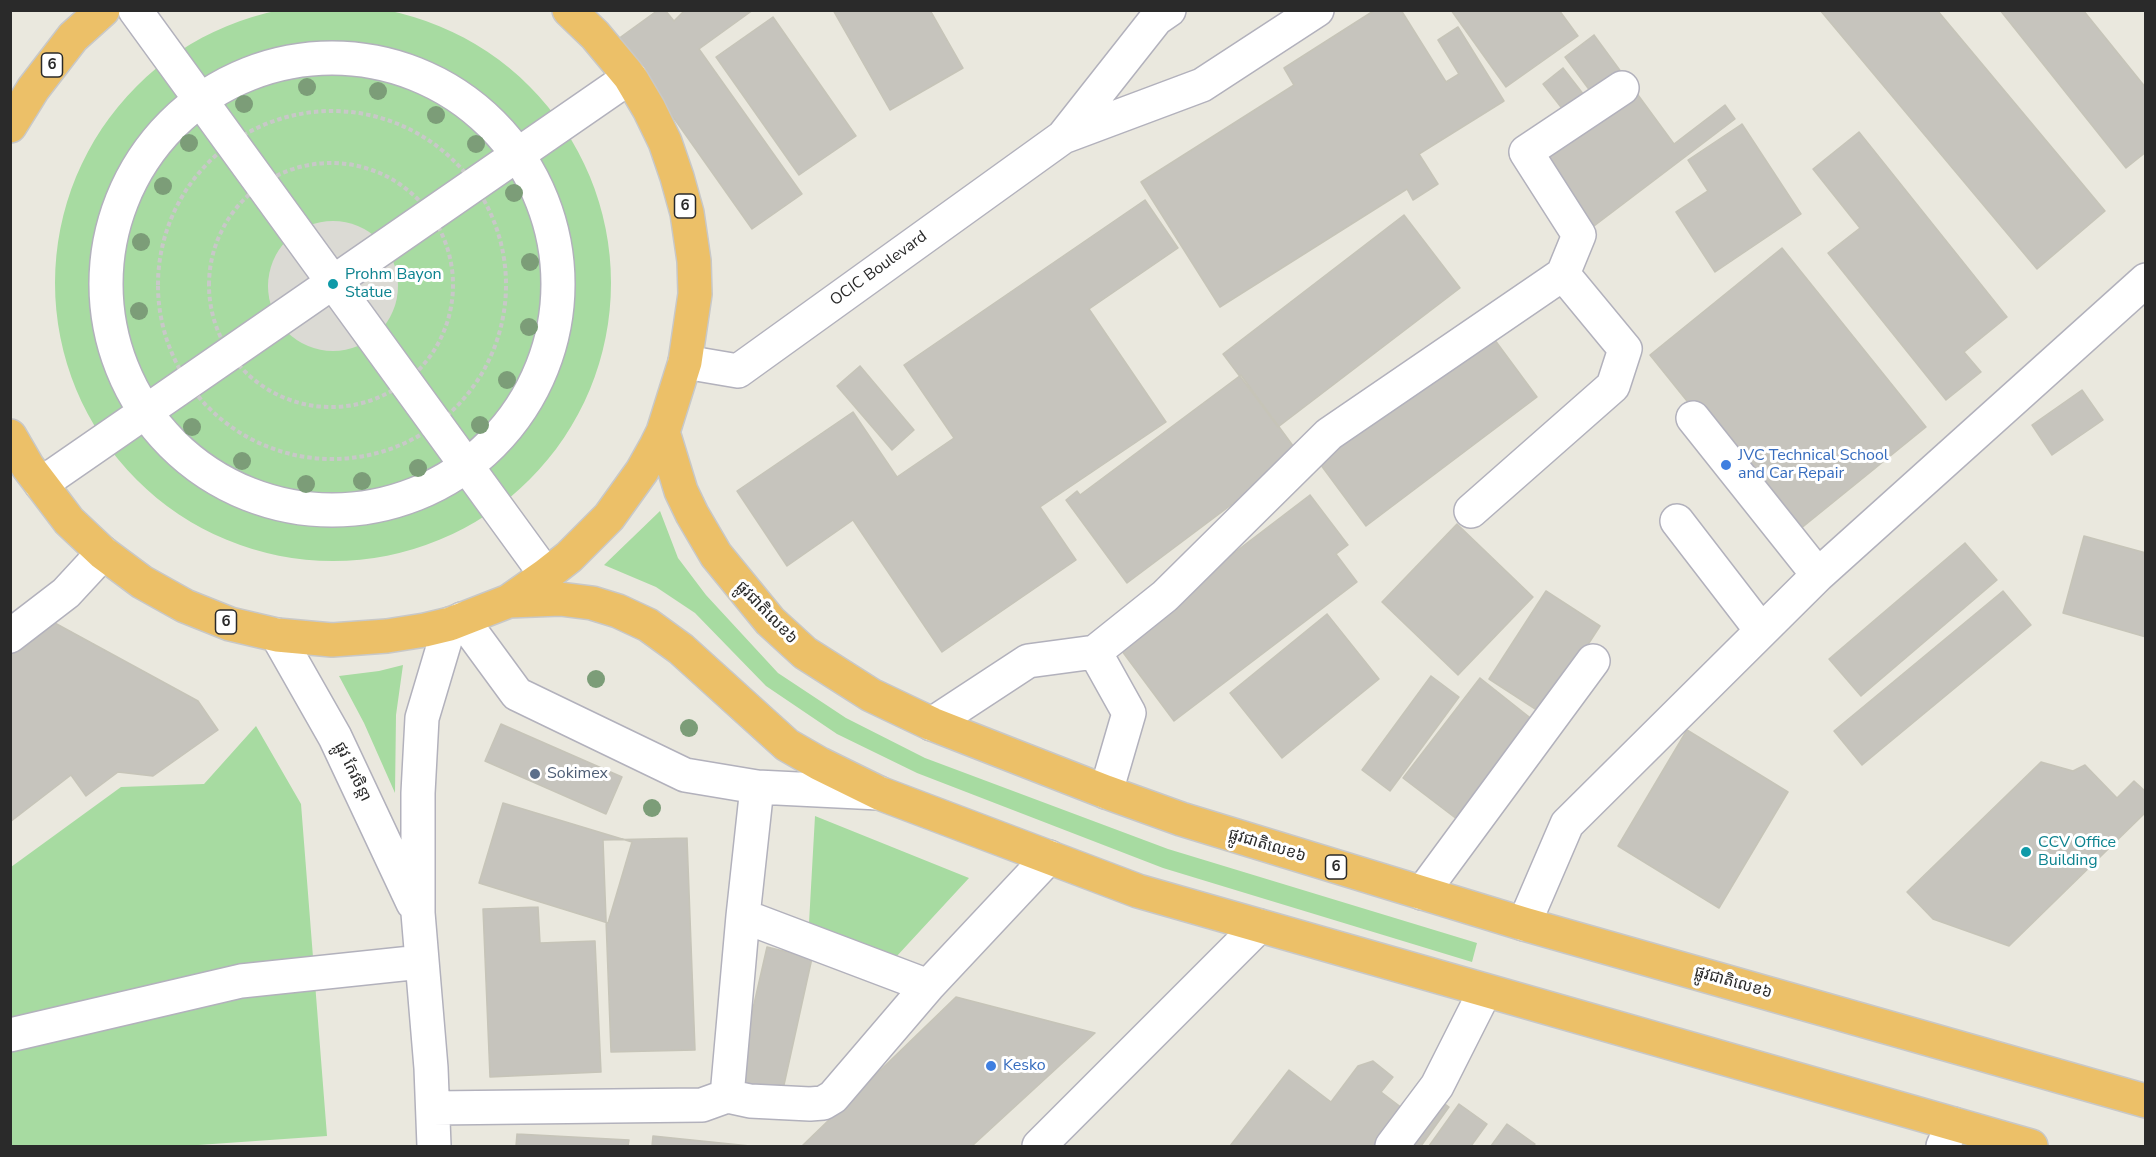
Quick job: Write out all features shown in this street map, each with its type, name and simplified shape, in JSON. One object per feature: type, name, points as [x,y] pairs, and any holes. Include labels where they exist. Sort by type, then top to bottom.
[{"type":"highway","name":"6","points":[[10,126],[33,89],[73,37],[103,10]]},
{"type":"highway","name":"6","points":[[10,436],[26,473],[69,521],[103,553],[142,582],[184,606],[230,624],[277,635],[332,640],[387,636],[425,630],[509,601],[546,575],[576,551],[609,517],[642,471],[663,432],[685,362],[695,294],[694,261],[687,213],[678,177],[665,142],[630,77],[595,35],[569,10]]},
{"type":"highway","name":"ផ្លូវជាតិលេខ៦","points":[[663,432],[681,491],[692,514],[716,555],[770,621],[805,652],[871,694],[932,724],[1181,819],[1524,924],[2145,1101]]},
{"type":"highway","name":"6","points":[[509,601],[560,599],[592,603],[648,624],[681,649],[787,745],[879,792],[1138,891],[1485,992],[1948,1135],[2031,1146]]},
{"type":"street","points":[[135,10],[546,575]]},
{"type":"street","name":"OCIC Boulevard","points":[[1063,137],[1156,19],[1169,10]]},
{"type":"street","name":"OCIC Boulevard","points":[[685,362],[738,370],[1063,137],[1202,85],[1317,10]]},
{"type":"street","points":[[302,58],[376,60],[445,86],[490,123],[516,156],[540,191],[559,266],[555,331],[533,391],[503,434],[468,468],[435,488],[382,508],[295,510],[229,488],[183,455],[145,411],[126,374],[110,330],[105,275],[117,212],[143,158],[170,125],[199,99],[245,73],[302,58]]},
{"type":"street","points":[[26,473],[145,411],[630,77]]},
{"type":"street","points":[[932,724],[1028,661],[1095,652],[1165,596],[1329,434],[1563,274],[1579,235],[1526,152],[1622,88]]},
{"type":"street","points":[[1471,511],[1613,386],[1625,350],[1563,274]]},
{"type":"street","points":[[1524,924],[1567,824],[1818,575],[2145,280]]},
{"type":"street","points":[[1693,418],[1818,575]]},
{"type":"street","points":[[1677,520],[1761,630]]},
{"type":"street","points":[[10,636],[66,593],[103,553]]},
{"type":"street","points":[[456,621],[517,693],[685,775],[757,787],[879,792]]},
{"type":"street","name":"ផ្លូវ កែវចិន្តា","points":[[434,1146],[418,913],[418,793],[422,718],[456,621]]},
{"type":"street","name":"ផ្លូវ កែវចិន្តា","points":[[277,635],[335,737],[418,913]]},
{"type":"street","points":[[1095,652],[1129,713],[1106,792]]},
{"type":"street","points":[[1422,893],[1593,662]]},
{"type":"street","points":[[728,1096],[743,916],[757,787]]},
{"type":"street","points":[[433,1108],[702,1105],[728,1096],[750,1101],[823,1103],[833,1097],[928,986],[1049,857]]},
{"type":"street","points":[[743,916],[928,986]]},
{"type":"street","points":[[1039,1146],[1259,926]]},
{"type":"street","points":[[10,1035],[241,981],[422,962]]},
{"type":"street","points":[[1392,1146],[1437,1086],[1485,992]]},
{"type":"green space","points":[[333,5],[387,11],[439,26],[487,52],[529,87],[564,129],[590,177],[605,229],[611,283],[605,337],[590,389],[564,437],[529,479],[487,514],[439,540],[387,555],[333,561],[279,555],[227,540],[179,514],[137,479],[102,437],[76,389],[61,337],[55,283],[61,229],[76,177],[102,129],[137,87],[179,52],[227,26],[279,11]]},
{"type":"green space","points":[[660,511],[678,558],[706,595],[778,673],[846,718],[925,758],[1168,849],[1477,943],[1472,962],[1163,868],[917,773],[837,734],[766,686],[695,613],[656,587],[604,565]]},
{"type":"green space","points":[[403,665],[396,715],[395,793],[364,723],[339,676],[379,671]]},
{"type":"green space","points":[[256,726],[301,804],[327,1136],[184,1146],[11,1146],[11,867],[121,787],[204,784]]},
{"type":"green space","points":[[815,816],[969,878],[896,957],[809,923]]},
{"type":"shaded area","points":[[333,221],[358,226],[379,240],[393,261],[398,286],[393,311],[379,332],[358,346],[333,351],[308,346],[287,332],[273,311],[268,286],[273,261],[287,240],[308,226]]},
{"type":"building","points":[[658,10],[753,10],[699,49],[802,194],[752,229],[618,39]]},
{"type":"building","points":[[665,10],[685,10],[674,21]]},
{"type":"building","points":[[833,10],[930,10],[963,68],[890,110]]},
{"type":"building","points":[[1375,10],[1401,10],[1446,82],[1459,74],[1438,40],[1458,27],[1504,101],[1419,154],[1438,184],[1413,200],[1407,189],[1220,307],[1141,182],[1294,85],[1284,68]]},
{"type":"building","points":[[1451,10],[1559,10],[1578,36],[1506,87]]},
{"type":"building","points":[[1820,10],[1937,10],[2105,211],[2037,269]]},
{"type":"building","points":[[2000,10],[2083,10],[2146,88],[2146,152],[2126,168]]},
{"type":"building","points":[[773,17],[856,136],[799,175],[716,57]]},
{"type":"building","points":[[1594,35],[1674,144],[1725,105],[1735,119],[1594,226],[1541,153],[1602,107],[1565,57]]},
{"type":"building","points":[[1563,68],[1591,104],[1571,120],[1543,84]]},
{"type":"building","points":[[1742,124],[1801,214],[1715,272],[1676,212],[1708,191],[1688,160]]},
{"type":"building","points":[[1859,132],[2007,317],[1964,352],[1981,372],[1946,400],[1828,253],[1860,228],[1813,169]]},
{"type":"building","points":[[1145,200],[1178,248],[1089,309],[1166,422],[1040,507],[1076,560],[942,652],[853,520],[787,566],[737,491],[853,412],[897,477],[954,438],[904,365]]},
{"type":"building","points":[[1404,215],[1460,288],[1278,427],[1223,354]]},
{"type":"building","points":[[1782,248],[1926,427],[1794,534],[1650,355]]},
{"type":"building","points":[[1486,328],[1537,397],[1366,526],[1315,457]]},
{"type":"building","points":[[860,366],[914,430],[892,450],[837,386]]},
{"type":"building","points":[[1241,375],[1299,454],[1127,583],[1066,500],[1077,491],[1080,495]]},
{"type":"building","points":[[2082,390],[2103,420],[2052,455],[2032,425]]},
{"type":"building","points":[[1310,495],[1348,545],[1336,554],[1357,582],[1174,721],[1116,643]]},
{"type":"building","points":[[1457,524],[1533,597],[1458,675],[1382,602]]},
{"type":"building","points":[[2084,536],[2146,553],[2146,637],[2063,613]]},
{"type":"building","points":[[1965,543],[1997,580],[1861,696],[1829,659]]},
{"type":"building","points":[[1546,591],[1600,626],[1543,714],[1489,679]]},
{"type":"building","points":[[2003,591],[2031,625],[1862,765],[1834,731]]},
{"type":"building","points":[[1327,614],[1379,679],[1282,758],[1230,693]]},
{"type":"building","points":[[42,616],[198,701],[218,730],[153,776],[118,772],[86,796],[71,775],[10,822],[10,641]]},
{"type":"building","points":[[1431,676],[1459,697],[1390,791],[1362,770]]},
{"type":"building","points":[[1480,678],[1538,724],[1462,823],[1403,778]]},
{"type":"building","points":[[501,724],[622,777],[606,814],[485,761]]},
{"type":"building","points":[[1687,730],[1788,792],[1719,908],[1618,846]]},
{"type":"building","name":"CCV Office Building","points":[[2041,762],[2073,771],[2085,765],[2117,798],[2134,781],[2146,792],[2146,812],[2009,946],[1933,919],[1907,892]]},
{"type":"building","points":[[503,803],[632,842],[608,923],[479,883]]},
{"type":"building","points":[[687,838],[695,1050],[611,1052],[603,840]]},
{"type":"building","points":[[538,907],[540,943],[595,941],[601,1072],[490,1077],[483,909]]},
{"type":"building","points":[[767,947],[812,958],[782,1094],[736,1083]]},
{"type":"building","points":[[956,997],[1095,1033],[972,1146],[802,1146]]},
{"type":"building","points":[[1373,1061],[1393,1077],[1381,1092],[1406,1111],[1381,1146],[1230,1146],[1289,1070],[1331,1102],[1358,1066]]},
{"type":"building","points":[[1434,1096],[1449,1107],[1421,1146],[1397,1146]]},
{"type":"building","points":[[1459,1104],[1487,1124],[1471,1146],[1429,1146]]},
{"type":"building","points":[[1507,1124],[1535,1144],[1533,1146],[1491,1146]]},
{"type":"building","points":[[517,1134],[629,1140],[628,1146],[516,1146]]},
{"type":"building","points":[[653,1136],[750,1146],[652,1146]]},
{"type":"place","name":"Prohm Bayon Statue","points":[[333,284]]},
{"type":"place","name":"JVC Technical School and Car Repair","points":[[1726,465]]},
{"type":"place","name":"Sokimex","points":[[535,774]]},
{"type":"place","name":"CCV Office Building","points":[[2026,852]]},
{"type":"place","name":"Kesko","points":[[991,1066]]}]
